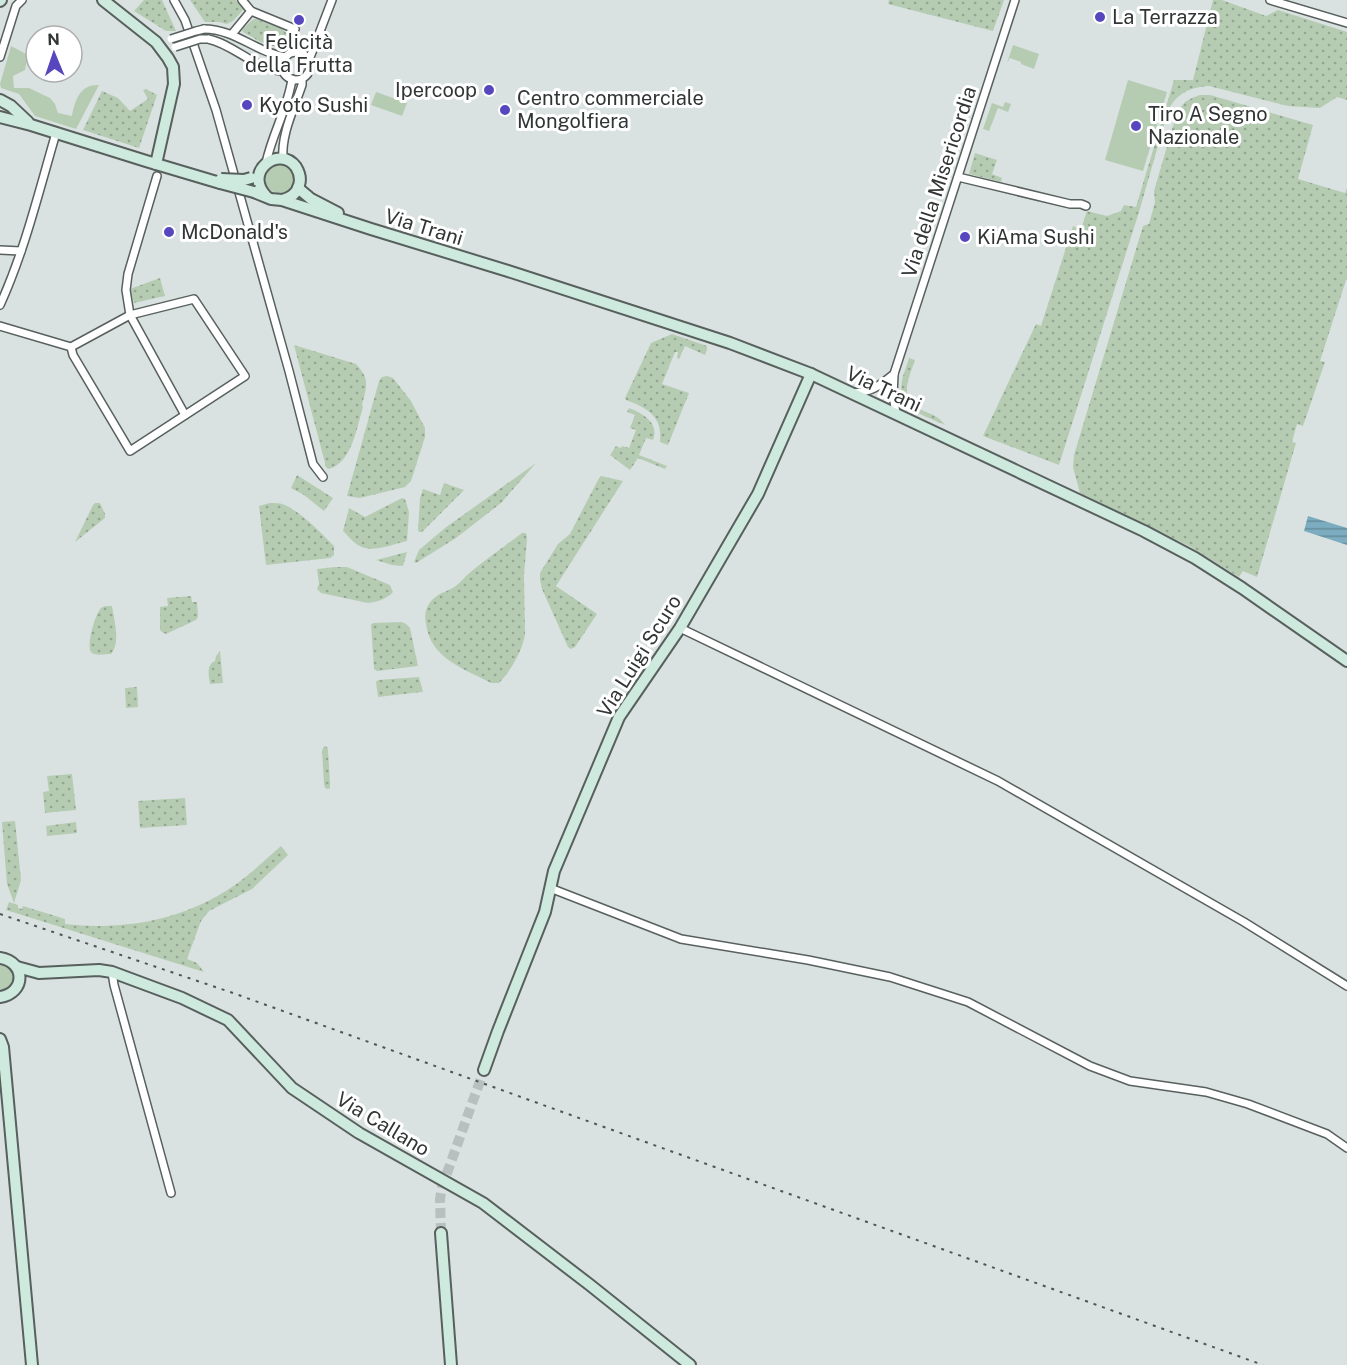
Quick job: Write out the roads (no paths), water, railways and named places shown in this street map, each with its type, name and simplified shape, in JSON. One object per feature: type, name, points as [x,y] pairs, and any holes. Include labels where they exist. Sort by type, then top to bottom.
[{"type":"main road","points":[[103,0],[167,49],[173,67],[174,84],[157,170]]},
{"type":"main road","name":"Via Trani","points":[[0,100],[11,106],[31,125]]},
{"type":"main road","name":"Via Trani","points":[[0,117],[56,133],[157,170],[216,181],[508,271],[730,343],[811,374],[1144,531],[1195,558],[1347,661]]},
{"type":"main road","points":[[266,196],[255,176],[266,163],[283,159],[292,164],[300,177],[298,188],[292,196],[282,200]]},
{"type":"main road","name":"Via Trani","points":[[216,181],[244,180],[255,176]]},
{"type":"main road","name":"Via Trani","points":[[298,188],[311,199],[370,229]]},
{"type":"main road","name":"Via Luigi Scuro","points":[[484,1070],[545,912],[554,871],[619,717],[680,628],[758,494],[811,374]]},
{"type":"main road","name":"Via Callano","points":[[1,956],[17,967],[39,973],[99,970],[112,972],[182,998],[228,1020],[292,1088],[359,1133],[483,1203],[690,1365]]},
{"type":"main road","points":[[17,967],[20,977],[17,986]]},
{"type":"main road","name":"Via Callano","points":[[2,997],[12,993],[25,980],[39,973]]},
{"type":"main road","points":[[0,1008],[2,997]]},
{"type":"main road","points":[[0,1039],[4,1057],[32,1365]]},
{"type":"main road","points":[[441,1233],[451,1365]]},
{"type":"street","points":[[0,57],[16,6],[22,0]]},
{"type":"street","points":[[174,0],[185,20],[216,111],[313,464],[323,477]]},
{"type":"street","points":[[242,0],[251,11],[295,29]]},
{"type":"street","points":[[283,159],[284,136],[302,85],[302,79],[310,69],[309,60],[332,0]]},
{"type":"street","name":"Via della Misericordia","points":[[896,413],[893,396],[894,374],[1015,0]]},
{"type":"street","points":[[1270,0],[1347,23]]},
{"type":"street","points":[[232,34],[251,11]]},
{"type":"street","points":[[167,49],[171,39],[211,29],[232,34],[275,55],[286,57]]},
{"type":"street","points":[[167,49],[200,39],[217,40],[274,70],[283,71]]},
{"type":"street","points":[[302,79],[292,79],[285,74],[282,63],[294,52],[306,56],[309,60]]},
{"type":"street","points":[[266,163],[290,92],[292,79]]},
{"type":"street","points":[[0,305],[21,251],[56,133]]},
{"type":"street","points":[[157,170],[128,274],[126,290],[130,315],[184,415]]},
{"type":"street","points":[[958,177],[1086,206]]},
{"type":"street","points":[[0,250],[21,251]]},
{"type":"street","points":[[0,326],[71,347],[130,315],[194,299],[245,376],[130,451],[71,347]]},
{"type":"street","points":[[851,393],[864,392],[878,387],[894,374]]},
{"type":"street","points":[[680,628],[998,781],[1244,922],[1347,986]]},
{"type":"street","points":[[550,888],[681,939],[808,960],[890,977],[968,1002],[1090,1066],[1130,1081],[1206,1092],[1248,1104],[1327,1134],[1347,1148]]},
{"type":"street","points":[[112,972],[171,1193]]},
{"type":"water","points":[[1308,516],[1347,528],[1347,545],[1304,531]]},
{"type":"tunnel","points":[[441,1233],[442,1187],[484,1070]]},
{"type":"railway","points":[[0,914],[233,993],[1263,1365]]},
{"type":"place","name":"La Terrazza","points":[[1100,17]]},
{"type":"place","name":"Felicità della Frutta","points":[[299,20]]},
{"type":"place","name":"Ipercoop","points":[[489,90]]},
{"type":"place","name":"Kyoto Sushi","points":[[247,105]]},
{"type":"place","name":"Centro commerciale Mongolfiera","points":[[505,110]]},
{"type":"place","name":"Tiro A Segno Nazionale","points":[[1136,126]]},
{"type":"place","name":"McDonald's","points":[[169,232]]},
{"type":"place","name":"KiAma Sushi","points":[[965,237]]}]
